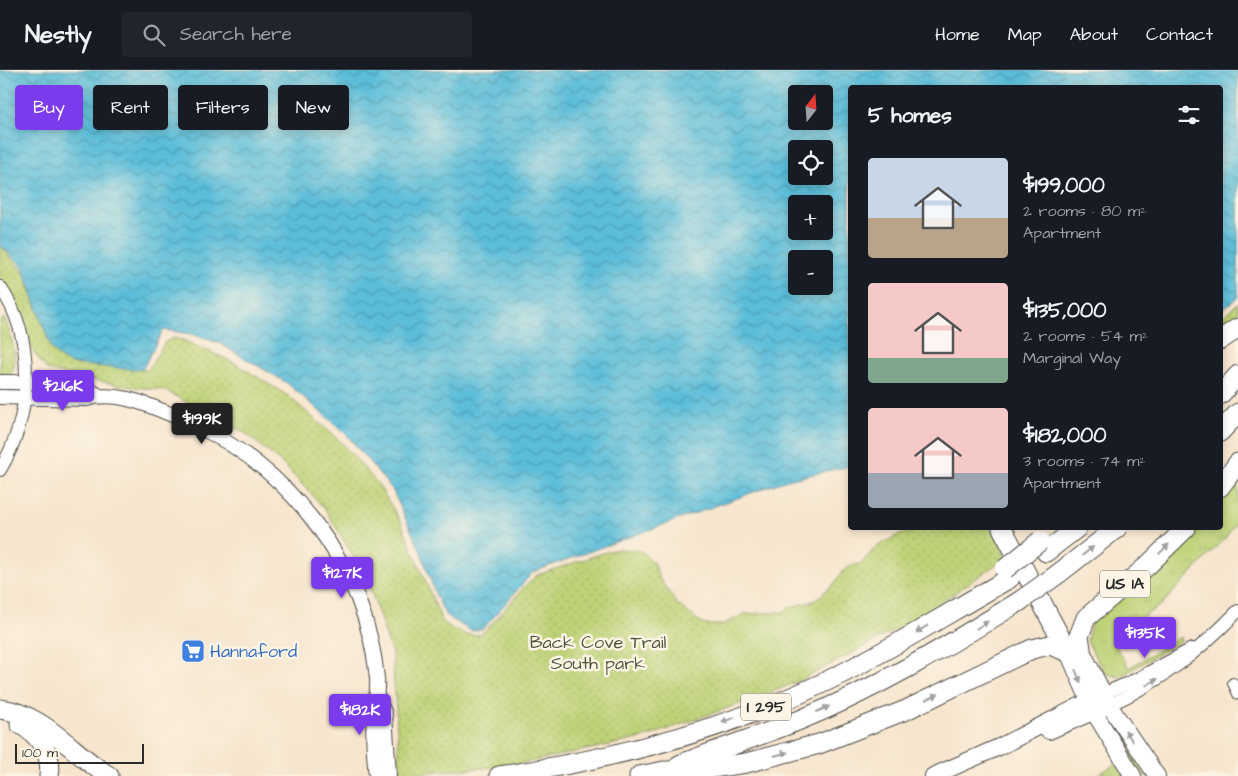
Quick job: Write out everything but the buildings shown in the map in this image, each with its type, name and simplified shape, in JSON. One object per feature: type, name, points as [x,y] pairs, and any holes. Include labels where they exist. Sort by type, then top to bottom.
[{"type":"highway","points":[[1223,338],[1238,328]]},
{"type":"highway","points":[[1223,392],[1238,375]]},
{"type":"highway","points":[[1223,429],[1238,413]]},
{"type":"highway","points":[[1223,483],[1238,463]]},
{"type":"highway","name":"US 1A","points":[[1003,530],[1074,650]]},
{"type":"highway","points":[[1016,530],[1074,650]]},
{"type":"highway","points":[[1043,546],[1055,530]]},
{"type":"highway","name":"I 295","points":[[499,776],[617,754],[696,731],[767,706],[844,672],[955,609],[1007,574],[1043,546],[1073,530]]},
{"type":"highway","name":"I 295","points":[[639,776],[664,771],[770,732],[848,698],[939,651],[1020,601],[1114,530]]},
{"type":"highway","name":"US 1A","points":[[1074,650],[1086,618],[1146,567],[1184,530]]},
{"type":"highway","points":[[664,771],[691,771],[746,763],[819,744],[906,710],[1032,649],[1050,645],[1074,650]]},
{"type":"highway","points":[[0,709],[13,710],[32,720],[109,776]]},
{"type":"highway","points":[[0,719],[18,722],[33,732],[46,748],[51,767],[49,776]]},
{"type":"main road","points":[[0,382],[26,382],[87,388],[98,395]]},
{"type":"main road","points":[[0,397],[87,399],[98,395],[110,396],[160,409],[196,425],[242,451],[285,488],[322,533],[352,586],[367,625],[374,658],[378,698],[385,714],[389,776]]},
{"type":"main road","name":"US 1A","points":[[1074,650],[1133,776]]},
{"type":"main road","points":[[376,776],[374,716],[378,698]]},
{"type":"main road","points":[[933,776],[1022,736],[1042,734],[1099,703]]},
{"type":"main road","name":"US 1A","points":[[1099,703],[1157,776]]},
{"type":"street","points":[[0,287],[21,334],[26,360],[24,398],[10,454],[0,470]]},
{"type":"street","points":[[1099,703],[1167,674],[1182,663],[1238,610]]},
{"type":"street","points":[[1233,683],[1238,694]]},
{"type":"green space","name":"Back Cove Trail South park","points":[[0,245],[24,272],[50,345],[71,364],[148,370],[165,342],[173,338],[183,340],[235,363],[288,396],[340,441],[378,484],[401,522],[442,621],[465,634],[481,634],[537,575],[619,549],[643,552],[655,565],[659,578],[677,604],[704,625],[722,625],[745,614],[784,612],[789,607],[814,601],[834,584],[842,572],[851,566],[862,563],[875,548],[896,536],[916,530],[992,530],[1007,557],[918,618],[799,681],[767,694],[643,738],[509,766],[403,774],[400,771],[392,654],[369,585],[325,509],[284,465],[245,433],[164,390],[123,386],[47,370],[33,351],[15,302],[0,277]]},
{"type":"green space","points":[[1238,303],[1238,321],[1223,330],[1223,316]]},
{"type":"green space","points":[[5,318],[15,355],[13,370],[9,375],[0,376],[0,321]]},
{"type":"green space","points":[[1238,475],[1238,519],[1227,536],[1161,605],[1110,637],[1129,668],[1180,637],[1181,641],[1119,677],[1104,673],[1087,641],[1092,620],[1192,530],[1223,530],[1223,494]]},
{"type":"green space","points":[[1103,715],[1107,715],[1147,776],[1141,776]]},
{"type":"green space","points":[[1123,760],[1128,776],[1095,776]]},
{"type":"water","points":[[0,70],[1238,70],[1238,297],[1223,309],[1223,85],[848,85],[848,466],[787,480],[533,572],[483,629],[471,631],[446,616],[436,596],[421,552],[392,489],[345,433],[287,383],[219,343],[191,334],[163,330],[142,370],[71,364],[60,358],[51,348],[23,267],[0,245]]},
{"type":"place","name":"Hannaford","points":[[193,651]]}]
